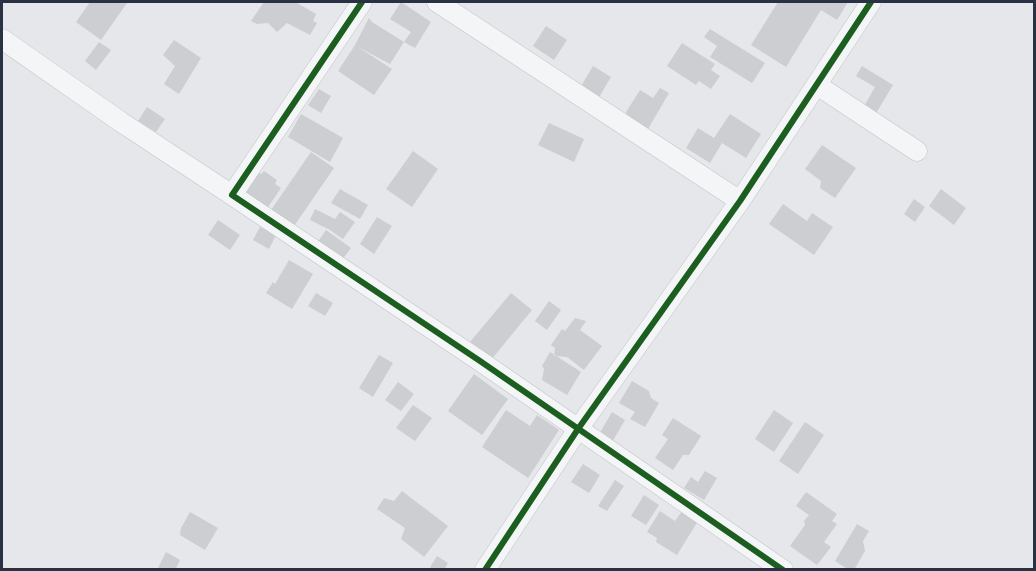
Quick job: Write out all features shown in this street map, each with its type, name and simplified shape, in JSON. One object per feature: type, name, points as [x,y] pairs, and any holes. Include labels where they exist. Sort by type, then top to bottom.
[{"type":"street","points":[[232,195],[362,2]]},
{"type":"street","points":[[438,2],[740,201]]},
{"type":"street","points":[[492,564],[578,429],[740,201],[871,2]]},
{"type":"street","points":[[2,39],[783,570]]},
{"type":"street","points":[[817,85],[917,151]]},
{"type":"building","points":[[90,2],[127,3],[101,40],[76,22]]},
{"type":"building","points":[[264,2],[298,2],[316,14],[313,21],[317,23],[310,35],[287,23],[277,32],[268,23],[257,24],[251,21]]},
{"type":"building","points":[[401,2],[431,22],[415,48],[404,42],[411,32],[390,19]]},
{"type":"building","points":[[778,2],[848,2],[837,20],[821,10],[786,67],[751,45]]},
{"type":"building","points":[[369,18],[404,42],[390,64],[358,47],[392,69],[374,95],[338,71]]},
{"type":"building","points":[[546,26],[567,40],[554,60],[533,46]]},
{"type":"building","points":[[710,29],[765,63],[752,83],[710,57],[717,46],[704,37]]},
{"type":"building","points":[[174,40],[201,58],[179,94],[164,84],[175,66],[163,55]]},
{"type":"building","points":[[99,42],[111,50],[96,70],[85,61]]},
{"type":"building","points":[[682,43],[715,64],[711,70],[720,76],[711,89],[699,81],[696,85],[667,66]]},
{"type":"building","points":[[593,66],[611,77],[598,99],[580,88]]},
{"type":"building","points":[[862,66],[893,85],[875,115],[863,108],[875,87],[856,76]]},
{"type":"building","points":[[660,88],[669,93],[648,129],[628,117],[626,112],[640,90],[653,98]]},
{"type":"building","points":[[319,89],[331,96],[321,113],[308,105]]},
{"type":"building","points":[[147,107],[165,119],[156,132],[138,121]]},
{"type":"building","points":[[301,114],[343,138],[330,162],[288,137]]},
{"type":"building","points":[[730,114],[761,134],[746,158],[722,143],[710,163],[686,148],[698,128],[714,138]]},
{"type":"building","points":[[549,123],[584,139],[574,162],[538,145]]},
{"type":"building","points":[[822,145],[856,168],[835,198],[820,188],[821,181],[805,169]]},
{"type":"building","points":[[413,151],[438,169],[412,207],[386,189]]},
{"type":"building","points":[[311,152],[334,168],[294,226],[271,210]]},
{"type":"building","points":[[255,170],[261,174],[264,171],[277,180],[275,184],[281,188],[266,210],[240,193]]},
{"type":"building","points":[[340,189],[368,205],[360,219],[331,203]]},
{"type":"building","points":[[941,189],[966,208],[954,225],[929,206]]},
{"type":"building","points":[[914,199],[925,207],[915,222],[904,214]]},
{"type":"building","points":[[783,204],[807,221],[812,213],[833,227],[814,255],[769,224]]},
{"type":"building","points":[[315,209],[335,219],[340,212],[355,222],[343,239],[310,220]]},
{"type":"building","points":[[377,217],[392,226],[374,254],[360,244]]},
{"type":"building","points":[[218,220],[240,235],[230,250],[208,235]]},
{"type":"building","points":[[260,227],[276,235],[269,249],[253,240]]},
{"type":"building","points":[[326,230],[351,248],[342,260],[317,243]]},
{"type":"building","points":[[289,260],[313,274],[292,309],[266,293],[273,282],[275,284]]},
{"type":"building","points":[[316,293],[333,303],[325,316],[308,306]]},
{"type":"building","points":[[511,293],[532,310],[491,360],[470,342]]},
{"type":"building","points":[[549,301],[561,310],[547,330],[535,321]]},
{"type":"building","points":[[575,318],[586,321],[580,330],[602,346],[584,370],[567,357],[554,356],[555,348],[551,345],[562,329],[565,331]]},
{"type":"building","points":[[550,352],[581,372],[567,395],[542,380],[544,369],[542,366]]},
{"type":"building","points":[[379,355],[393,363],[373,397],[359,388]]},
{"type":"building","points":[[474,374],[508,399],[482,435],[448,411]]},
{"type":"building","points":[[632,381],[649,391],[651,398],[659,403],[645,427],[630,419],[635,412],[619,403]]},
{"type":"building","points":[[398,382],[414,394],[401,411],[385,400]]},
{"type":"building","points":[[413,405],[432,418],[415,441],[396,428]]},
{"type":"building","points":[[506,410],[530,426],[537,415],[559,430],[528,478],[482,447]]},
{"type":"building","points":[[774,410],[793,423],[774,452],[755,439]]},
{"type":"building","points":[[612,412],[625,420],[611,444],[598,436]]},
{"type":"building","points":[[673,418],[701,436],[689,455],[683,455],[673,470],[655,458],[668,439],[662,435]]},
{"type":"building","points":[[805,422],[824,435],[798,474],[779,461]]},
{"type":"building","points":[[583,464],[600,475],[589,493],[571,482]]},
{"type":"building","points":[[705,471],[717,478],[704,500],[684,488],[691,477],[698,482]]},
{"type":"building","points":[[615,480],[624,486],[607,511],[598,506]]},
{"type":"building","points":[[402,491],[448,526],[424,557],[401,539],[405,528],[377,509],[384,498],[394,501]]},
{"type":"building","points":[[806,492],[837,514],[832,521],[837,524],[824,542],[831,547],[817,565],[790,546],[805,525],[804,521],[809,515],[796,506]]},
{"type":"building","points":[[644,495],[659,505],[646,525],[631,516]]},
{"type":"building","points":[[660,511],[675,521],[682,511],[698,521],[677,555],[656,542],[657,538],[647,532]]},
{"type":"building","points":[[190,512],[218,528],[205,550],[180,535],[181,528]]},
{"type":"building","points":[[857,524],[869,531],[863,541],[865,551],[854,570],[849,570],[835,561]]},
{"type":"building","points":[[166,552],[180,560],[175,570],[157,570]]},
{"type":"building","points":[[437,556],[448,563],[444,570],[434,570],[430,567]]},
{"type":"cycle path","points":[[362,2],[232,195],[480,361],[783,570]]},
{"type":"cycle path","points":[[485,570],[578,429],[740,201],[871,2]]}]
